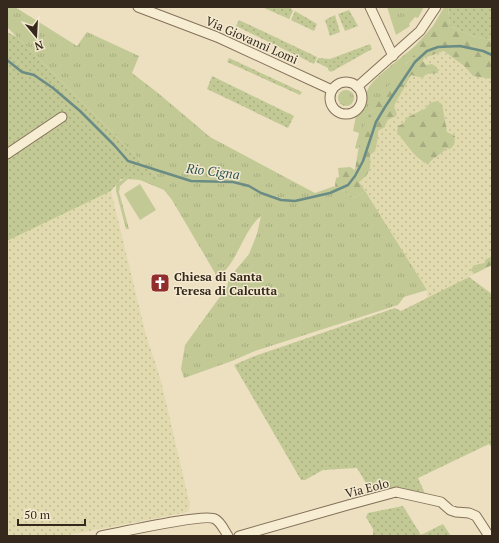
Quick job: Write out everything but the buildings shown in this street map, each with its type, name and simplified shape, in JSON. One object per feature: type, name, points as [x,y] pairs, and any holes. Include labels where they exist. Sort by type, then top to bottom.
[{"type":"street","name":"Via Giovanni Lomi","points":[[138,7],[217,37],[332,90]]},
{"type":"street","points":[[370,7],[393,56]]},
{"type":"street","points":[[357,87],[420,31],[436,7]]},
{"type":"street","points":[[344,82],[351,83],[357,87],[361,93],[361,101],[358,108],[348,113],[342,113],[334,108],[330,99],[332,90],[337,85],[344,82]]},
{"type":"street","points":[[7,154],[62,117]]},
{"type":"street","name":"Via Eolo","points":[[239,536],[396,492],[440,502],[450,510],[469,513],[476,516],[489,536]]},
{"type":"street","points":[[101,536],[195,518],[214,518],[228,536]]},
{"type":"shaded area","points":[[444,51],[464,66],[473,76],[492,79],[492,257],[490,257],[485,263],[477,264],[471,270],[474,274],[427,299],[427,290],[359,182],[365,178],[370,155],[378,138],[378,131],[385,127],[386,121],[389,118],[395,117],[397,114],[394,106],[411,74],[423,78],[426,74],[437,67],[432,64],[426,65],[423,60],[424,58]],"holes":[[[430,103],[442,104],[447,132],[436,156],[430,160],[428,165],[419,160],[416,155],[411,152],[398,126],[404,123],[406,118],[412,116],[417,111],[425,109]]]},
{"type":"shaded area","points":[[111,191],[146,335],[161,381],[190,505],[188,512],[63,536],[7,536],[7,241]]},
{"type":"green space","points":[[7,7],[15,7],[77,46],[87,32],[139,56],[132,73],[210,137],[315,193],[335,186],[355,198],[365,191],[427,290],[404,297],[398,305],[255,351],[184,378],[181,369],[185,345],[227,287],[229,278],[249,254],[257,234],[261,216],[254,223],[228,267],[215,278],[215,273],[172,200],[164,190],[140,180],[128,179],[120,186],[119,192],[129,229],[126,229],[116,191],[116,185],[120,181],[130,177],[159,179],[7,27]]},
{"type":"green space","points":[[262,7],[290,7],[293,11],[289,19]]},
{"type":"green space","points":[[387,7],[424,7],[418,18],[415,17],[409,24],[410,26],[396,35]]},
{"type":"green space","points":[[444,7],[448,7],[450,26],[472,36],[492,40],[492,79],[473,76],[464,66],[444,51],[424,58],[423,61],[426,65],[432,64],[437,67],[438,73],[426,74],[423,78],[411,75],[394,106],[397,114],[395,117],[388,120],[385,127],[378,131],[375,151],[370,155],[368,174],[359,182],[365,191],[355,198],[335,186],[336,178],[339,177],[338,168],[350,167],[355,170],[362,133],[370,113],[392,80],[418,51],[415,46],[433,26]]},
{"type":"green space","points":[[448,7],[492,7],[492,40],[472,36],[450,26]]},
{"type":"green space","points":[[349,10],[358,26],[345,31],[338,14]]},
{"type":"green space","points":[[295,11],[317,24],[314,31],[291,20]]},
{"type":"green space","points":[[335,15],[340,32],[330,36],[325,20]]},
{"type":"green space","points":[[239,20],[317,57],[314,64],[236,26]]},
{"type":"green space","points":[[7,32],[17,37],[160,180],[144,177],[121,179],[111,191],[7,241]]},
{"type":"green space","points":[[370,44],[372,49],[331,72],[328,68],[316,62],[318,58],[330,59]]},
{"type":"green space","points":[[415,46],[419,51],[407,63],[370,113],[358,149],[355,148],[359,133],[353,131],[356,116],[366,106],[366,93],[368,89],[382,73]]},
{"type":"green space","points":[[229,58],[302,92],[300,95],[227,62]]},
{"type":"green space","points":[[212,76],[294,116],[288,128],[207,89]]},
{"type":"green space","points":[[346,90],[352,92],[354,98],[352,104],[346,106],[340,104],[338,98],[340,92]]},
{"type":"green space","points":[[437,101],[442,104],[447,132],[455,136],[454,145],[450,149],[446,148],[428,165],[414,154],[397,132],[398,126],[404,123],[406,118],[425,109],[430,103]]},
{"type":"green space","points":[[140,184],[156,210],[140,220],[124,194]]},
{"type":"green space","points":[[492,257],[492,265],[474,274],[471,270],[473,267],[485,263],[485,260]]},
{"type":"green space","points":[[469,277],[492,294],[492,448],[489,444],[418,478],[428,500],[396,496],[376,500],[357,468],[323,470],[305,480],[301,480],[234,365],[252,357],[395,308],[401,311]]},
{"type":"green space","points":[[403,506],[421,535],[443,524],[451,536],[373,536],[373,529],[366,517],[368,513]]},
{"type":"waterway","name":"Rio Cigna","points":[[7,60],[22,72],[34,75],[53,88],[80,111],[128,161],[191,181],[233,182],[249,186],[261,193],[281,200],[295,201],[330,193],[348,185],[363,161],[376,122],[415,62],[427,51],[438,47],[460,46],[483,51],[492,55]]},
{"type":"place","name":"Chiesa di Santa Teresa di Calcutta","points":[[160,283]]}]
